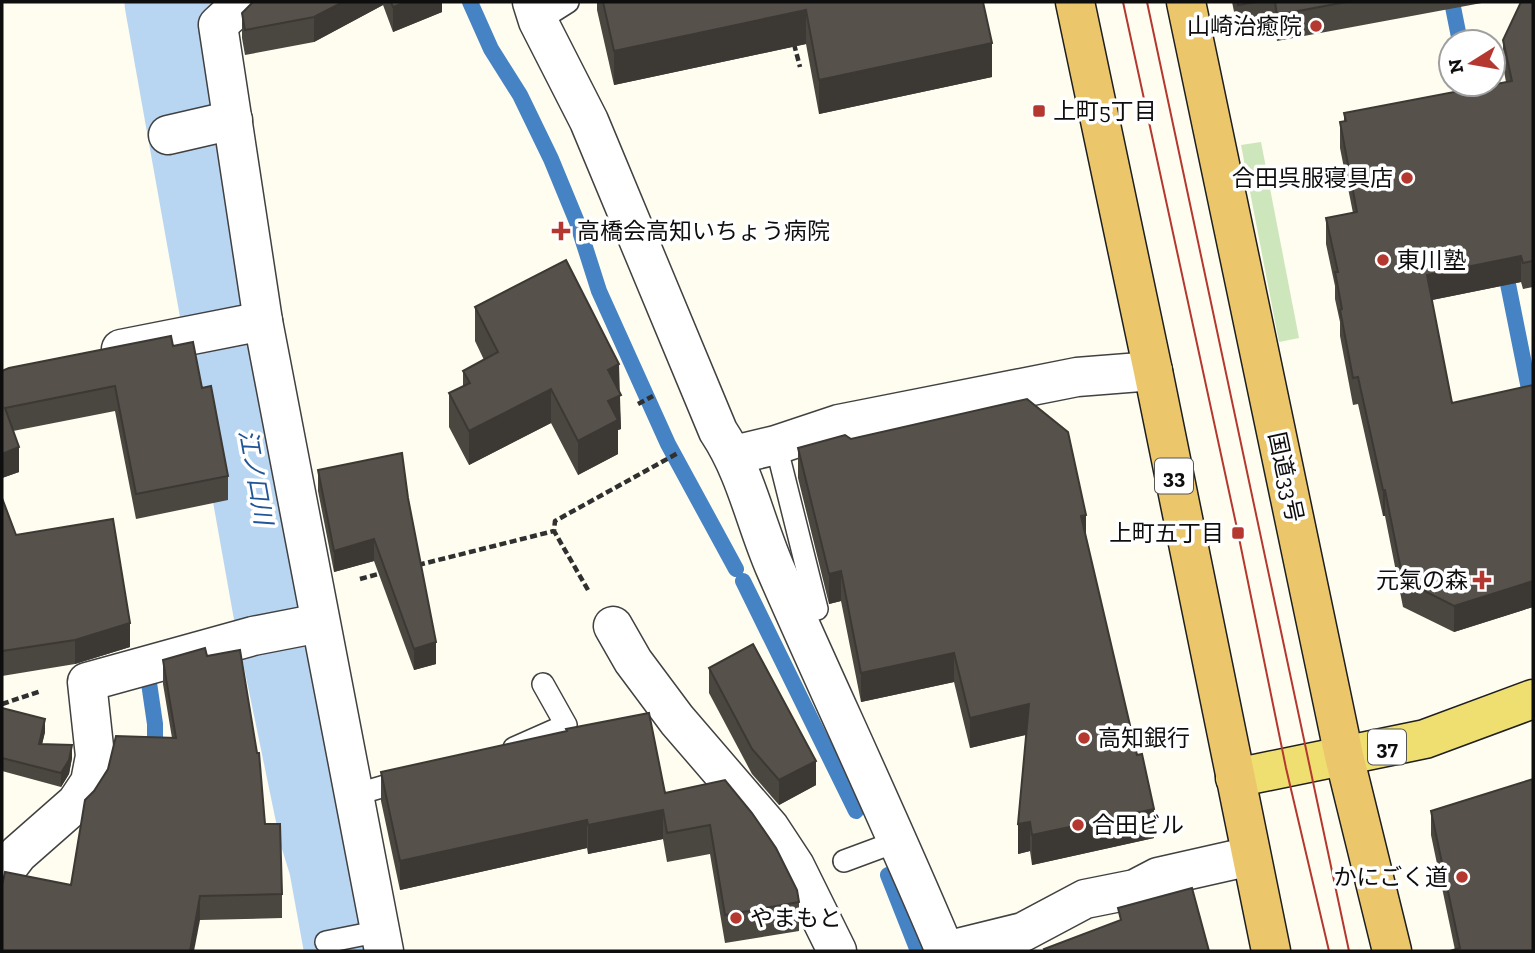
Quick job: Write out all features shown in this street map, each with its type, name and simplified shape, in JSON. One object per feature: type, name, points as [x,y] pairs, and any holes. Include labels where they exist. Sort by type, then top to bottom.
[{"type":"highway","name":"33","points":[[1074,2],[1153,371],[1271,951]]},
{"type":"highway","name":"国道33号","points":[[1186,2],[1344,756],[1392,951]]},
{"type":"main road","name":"37","points":[[1235,778],[1425,739],[1533,699]]},
{"type":"street","points":[[243,2],[218,25],[224,122],[255,323],[312,613],[354,795],[375,939]]},
{"type":"street","points":[[546,8],[589,121],[718,431],[734,455],[774,565],[946,951],[1023,932],[1084,899],[1135,889],[1158,877],[1251,856]]},
{"type":"street","points":[[168,135],[224,122]]},
{"type":"street","points":[[81,357],[255,323]]},
{"type":"street","points":[[734,455],[776,445],[839,424],[1077,377],[1153,371]]},
{"type":"street","points":[[2,875],[18,854],[76,803],[90,782],[95,756],[87,682],[253,636],[312,613]]},
{"type":"street","points":[[612,626],[633,661],[677,720],[770,828],[795,866],[837,951]]},
{"type":"lane","points":[[776,445],[817,609]]},
{"type":"lane","points":[[494,754],[519,747],[566,725],[543,684]]},
{"type":"lane","points":[[354,795],[430,773]]},
{"type":"lane","points":[[844,861],[898,841]]},
{"type":"lane","points":[[326,942],[375,939]]},
{"type":"path","points":[[794,41],[800,66]]},
{"type":"path","points":[[612,626],[589,593],[554,531],[555,521],[687,448]]},
{"type":"path","points":[[408,567],[554,531]]},
{"type":"path","points":[[312,613],[394,570]]},
{"type":"green space","points":[[1261,142],[1299,338],[1279,342],[1241,145]]},
{"type":"building","points":[[253,2],[343,2],[314,17],[245,30],[242,13]]},
{"type":"building","points":[[391,2],[406,2],[393,7]]},
{"type":"building","points":[[603,2],[983,2],[992,43],[819,80],[806,10],[614,51]]},
{"type":"building","points":[[1275,2],[1346,2],[1277,15]]},
{"type":"building","points":[[1521,2],[1533,2],[1533,261],[1523,263],[1521,256],[1427,275],[1452,403],[1533,385],[1533,581],[1454,606],[1403,580],[1358,377],[1353,378],[1340,310],[1342,309],[1335,272],[1338,272],[1326,218],[1357,212],[1340,122],[1346,121],[1344,113],[1437,95],[1437,98],[1507,98],[1507,82],[1512,81],[1507,58],[1507,32]]},
{"type":"building","points":[[566,260],[619,364],[608,370],[621,395],[608,401],[618,420],[578,441],[551,389],[469,431],[449,393],[470,383],[463,371],[498,352],[475,307]]},
{"type":"building","points":[[171,336],[173,346],[193,342],[202,388],[211,386],[228,476],[136,494],[115,386],[5,408],[19,447],[2,454],[2,371]]},
{"type":"building","points":[[1027,399],[1068,432],[1086,515],[1081,516],[1137,755],[1142,754],[1154,809],[1032,835],[1030,822],[1018,824],[1029,704],[970,718],[954,653],[861,673],[841,571],[829,574],[798,448],[845,435],[851,439]]},
{"type":"building","points":[[402,453],[436,642],[414,649],[374,539],[334,551],[318,470]]},
{"type":"building","points":[[2,498],[16,535],[113,519],[130,623],[75,640],[2,651]]},
{"type":"building","points":[[753,644],[816,761],[779,780],[752,749],[709,668]]},
{"type":"building","points":[[205,648],[207,656],[240,650],[259,753],[265,824],[280,824],[282,894],[200,896],[190,951],[2,951],[2,886],[5,872],[71,885],[85,800],[108,769],[116,736],[176,738],[163,660]]},
{"type":"building","points":[[2,708],[45,719],[39,744],[72,745],[69,760],[61,773],[2,758]]},
{"type":"building","points":[[649,713],[665,793],[725,780],[776,848],[797,890],[799,902],[725,915],[710,825],[667,833],[663,810],[588,825],[587,820],[400,861],[381,772],[567,731],[566,729]]},
{"type":"building","points":[[1533,779],[1533,951],[1450,951],[1460,948],[1431,811]]},
{"type":"building","points":[[1192,888],[1209,951],[1044,949],[1121,920],[1118,908]]},
{"type":"waterway","name":"江ノ口川","points":[[171,2],[279,607],[326,834],[335,863],[351,951]]},
{"type":"waterway","points":[[470,2],[491,49],[520,95],[551,159],[577,222],[599,291],[668,444],[736,569]]},
{"type":"waterway","points":[[1452,2],[1457,28]]},
{"type":"waterway","points":[[1504,264],[1533,409]]},
{"type":"waterway","points":[[743,581],[856,811]]},
{"type":"waterway","points":[[155,758],[155,724],[148,676],[158,673]]},
{"type":"waterway","points":[[888,875],[918,951]]},
{"type":"tram line","points":[[1123,2],[1286,768],[1329,951]]},
{"type":"tram line","points":[[1147,2],[1349,951]]},
{"type":"place","name":"山崎治癒院","points":[[1316,26]]},
{"type":"place","name":"上町5丁目","points":[[1039,111]]},
{"type":"place","name":"合田呉服寝具店","points":[[1407,178]]},
{"type":"place","name":"高橋会高知いちょう病院","points":[[561,231]]},
{"type":"place","name":"東川塾","points":[[1383,260]]},
{"type":"place","name":"上町五丁目","points":[[1238,533]]},
{"type":"place","name":"元氣の森","points":[[1482,580]]},
{"type":"place","name":"高知銀行","points":[[1084,738]]},
{"type":"place","name":"合田ビル","points":[[1078,825]]},
{"type":"place","name":"かにごく道","points":[[1462,877]]},
{"type":"place","name":"やまもと","points":[[736,918]]}]
